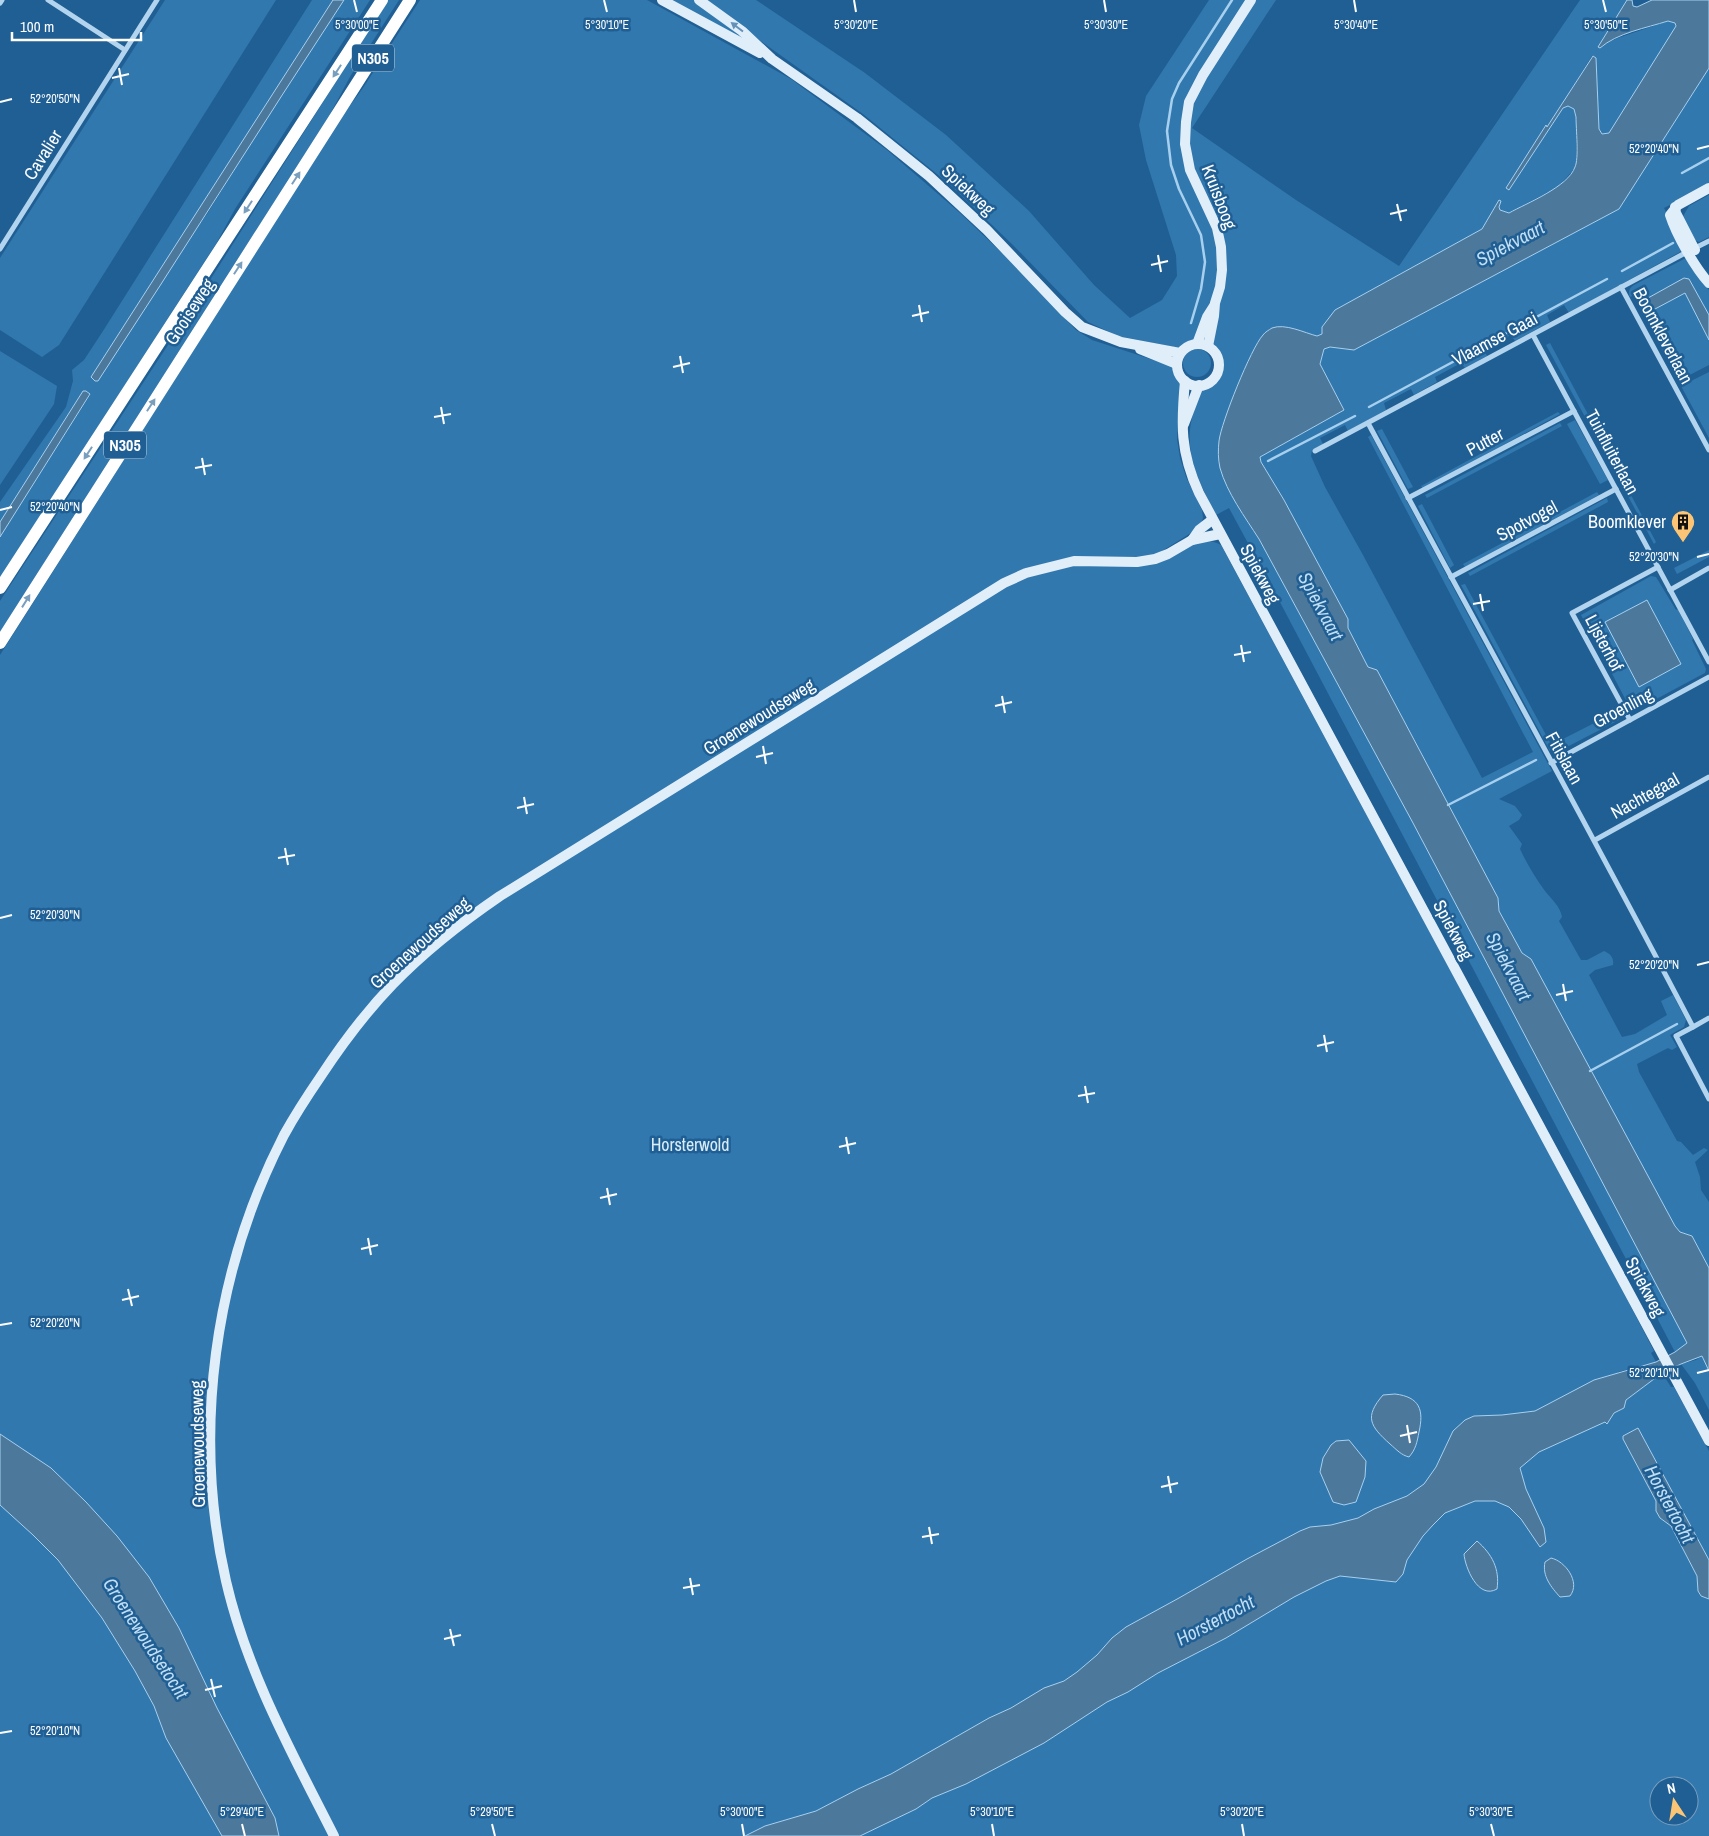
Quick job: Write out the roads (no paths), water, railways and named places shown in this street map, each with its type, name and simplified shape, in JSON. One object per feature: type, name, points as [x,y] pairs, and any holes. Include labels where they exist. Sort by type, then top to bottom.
[{"type":"highway","name":"Gooiseweg","points":[[0,588],[382,0]]},
{"type":"highway","name":"Gooiseweg","points":[[0,643],[410,0]]},
{"type":"main road","name":"Spiekweg","points":[[662,0],[772,59],[857,118],[928,176],[986,230],[1065,312],[1082,327],[1110,339],[1135,346],[1177,364]]},
{"type":"main road","name":"Spiekweg","points":[[699,0],[742,31],[772,59]]},
{"type":"main road","name":"Kruisboog","points":[[1208,346],[1222,270],[1221,247],[1217,228],[1190,170],[1185,144],[1186,122],[1189,102],[1203,75],[1251,0]]},
{"type":"main road","points":[[1709,188],[1675,208],[1692,250],[1707,272],[1709,282]]},
{"type":"main road","name":"Kruisboog","points":[[1197,344],[1207,317],[1215,303]]},
{"type":"main road","points":[[1197,344],[1208,346],[1217,356],[1218,369],[1211,381],[1198,386],[1185,381],[1178,371],[1177,364],[1180,353],[1185,348],[1197,344]]},
{"type":"main road","name":"Spiekweg","points":[[1135,346],[1149,346],[1180,353]]},
{"type":"main road","name":"Spiekweg","points":[[1185,381],[1182,414],[1183,443],[1189,469],[1212,520],[1709,1441]]},
{"type":"main road","name":"Spiekweg","points":[[1182,430],[1198,386]]},
{"type":"main road","name":"Groenewoudseweg","points":[[1192,540],[1212,520]]},
{"type":"main road","name":"Groenewoudseweg","points":[[334,1836],[266,1700],[240,1630],[226,1580],[216,1524],[210,1419],[217,1339],[240,1242],[268,1170],[285,1133],[345,1039],[393,984],[468,918],[500,896],[840,686],[981,596],[1026,573],[1055,565],[1074,561],[1137,562],[1155,559],[1192,540],[1220,534]]},
{"type":"street","points":[[48,0],[125,50]]},
{"type":"street","name":"Cavalier","points":[[0,249],[157,0]]},
{"type":"street","name":"Vlaamse Gaai","points":[[1315,451],[1709,241]]},
{"type":"street","name":"Boomkleverlaan","points":[[1622,287],[1709,450]]},
{"type":"street","name":"Tuinfluiterlaan","points":[[1533,335],[1709,662]]},
{"type":"street","name":"Putter","points":[[1408,498],[1574,411]]},
{"type":"street","name":"Fitislaan","points":[[1368,423],[1551,763],[1595,840],[1693,1027]]},
{"type":"street","name":"Spotvogel","points":[[1451,577],[1616,489]]},
{"type":"street","name":"Lijsterhof","points":[[1630,720],[1572,613],[1658,567]]},
{"type":"street","points":[[1670,590],[1709,568]]},
{"type":"street","name":"Groenling","points":[[1551,763],[1709,678]]},
{"type":"street","name":"Nachtegaal","points":[[1595,840],[1709,777]]},
{"type":"street","points":[[1709,1018],[1676,1036],[1709,1100]]},
{"type":"water","points":[[333,0],[344,0],[129,334],[98,381],[95,381],[91,377]]},
{"type":"water","points":[[1627,0],[1632,0],[1633,6],[1637,7],[1652,0],[1709,0],[1709,68],[1619,209],[1354,350],[1330,347],[1324,349],[1320,364],[1344,410],[1260,457],[1261,462],[1284,500],[1348,619],[1348,628],[1368,667],[1377,670],[1498,898],[1499,911],[1522,953],[1531,959],[1675,1226],[1680,1232],[1692,1236],[1709,1268],[1709,1371],[1702,1356],[1662,1373],[1626,1400],[1624,1408],[1614,1413],[1607,1424],[1605,1422],[1539,1452],[1520,1468],[1526,1489],[1544,1528],[1546,1542],[1540,1547],[1521,1519],[1509,1507],[1495,1501],[1475,1501],[1445,1513],[1433,1525],[1407,1560],[1403,1574],[1396,1582],[1340,1576],[1326,1581],[1294,1597],[1226,1638],[1107,1702],[1044,1743],[860,1836],[745,1836],[765,1826],[816,1811],[891,1774],[1044,1688],[1064,1681],[1097,1655],[1112,1638],[1126,1627],[1300,1531],[1310,1527],[1331,1525],[1358,1518],[1374,1509],[1407,1496],[1424,1484],[1436,1467],[1453,1431],[1465,1420],[1474,1416],[1535,1411],[1594,1380],[1656,1362],[1687,1343],[1413,823],[1259,539],[1232,496],[1220,468],[1218,454],[1221,432],[1231,403],[1251,355],[1266,332],[1272,328],[1283,327],[1317,336],[1322,334],[1322,327],[1335,310],[1482,229],[1499,200],[1501,201],[1500,210],[1509,213],[1556,188],[1571,174],[1577,157],[1576,117],[1574,109],[1568,106],[1563,108],[1509,190],[1506,188],[1593,56],[1596,58],[1599,129],[1602,134],[1609,133],[1676,26],[1675,23],[1668,21],[1623,35],[1600,48],[1598,47]]},
{"type":"water","points":[[1684,278],[1689,279],[1709,315],[1709,340],[1685,293],[1655,309],[1651,309],[1646,301],[1648,298]]},
{"type":"water","points":[[83,391],[90,394],[0,537],[0,522]]},
{"type":"water","points":[[1647,600],[1681,664],[1639,687],[1605,622]]},
{"type":"water","points":[[1395,1394],[1410,1398],[1415,1402],[1420,1411],[1421,1417],[1417,1442],[1409,1457],[1399,1452],[1383,1438],[1372,1421],[1373,1409],[1383,1395]]},
{"type":"water","name":"Horstertocht","points":[[1638,1428],[1709,1560],[1709,1599],[1701,1596],[1698,1591],[1697,1576],[1671,1526],[1660,1518],[1656,1511],[1656,1501],[1623,1439],[1623,1436]]},
{"type":"water","name":"Groenewoudsetocht","points":[[0,1434],[51,1468],[117,1536],[149,1577],[179,1628],[217,1708],[275,1818],[279,1836],[222,1836],[166,1738],[154,1706],[135,1671],[102,1618],[58,1560],[0,1505]]},
{"type":"water","points":[[1349,1440],[1366,1461],[1365,1477],[1356,1502],[1344,1505],[1333,1502],[1320,1472],[1323,1458],[1331,1445],[1336,1441]]},
{"type":"water","points":[[1477,1541],[1494,1562],[1498,1582],[1497,1589],[1484,1590],[1478,1586],[1470,1574],[1464,1554]]},
{"type":"water","points":[[1551,1558],[1561,1563],[1573,1579],[1574,1585],[1570,1596],[1560,1597],[1548,1581],[1544,1567],[1545,1562]]},
{"type":"waterway","points":[[1191,323],[1201,289],[1205,262],[1201,235],[1179,189],[1171,165],[1167,131],[1172,99],[1179,83],[1232,0]]},
{"type":"waterway","points":[[1682,173],[1709,158]]},
{"type":"waterway","points":[[1622,271],[1673,243]]},
{"type":"waterway","points":[[1369,407],[1607,279]]},
{"type":"waterway","points":[[1268,461],[1355,416]]},
{"type":"waterway","points":[[1448,805],[1536,760]]},
{"type":"waterway","points":[[1590,1071],[1677,1024]]},
{"type":"place","name":"Boomklever","points":[[1683,543]]},
{"type":"water label","name":"Spiekvaart","points":[[1510,243]]},
{"type":"water label","name":"Spiekvaart","points":[[1321,606]]},
{"type":"water label","name":"Spiekvaart","points":[[1509,966]]},
{"type":"park label","name":"Horsterwold","points":[[690,1145]]}]
